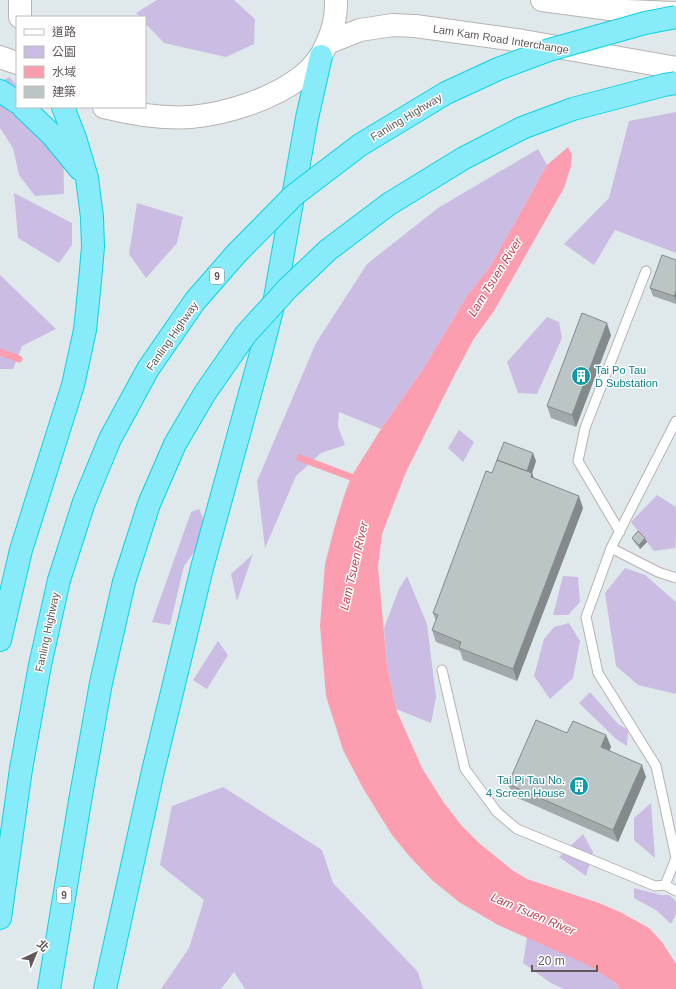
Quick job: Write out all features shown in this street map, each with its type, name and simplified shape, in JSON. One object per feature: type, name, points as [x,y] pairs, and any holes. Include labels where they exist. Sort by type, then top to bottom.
[{"type":"highway","name":"Fanling Highway","points":[[0,918],[21,769],[40,665],[59,580],[87,495],[110,439],[148,369],[195,301],[231,260],[293,196],[360,145],[446,93],[498,69],[549,50],[645,23],[676,17]]},
{"type":"highway","points":[[105,989],[153,771],[200,575],[275,298],[307,118],[324,49]]},
{"type":"highway","name":"9","points":[[49,989],[101,683],[122,590],[149,504],[178,438],[205,393],[246,334],[288,288],[328,250],[389,204],[464,158],[522,128],[573,109],[676,83]]},
{"type":"highway","points":[[0,91],[16,101]]},
{"type":"highway","points":[[24,108],[52,135],[87,178]]},
{"type":"highway","points":[[0,640],[21,550],[73,384],[85,330],[93,247],[92,217],[87,178],[75,138],[63,108]]},
{"type":"main road","points":[[20,0],[20,16]]},
{"type":"main road","name":"Lam Kam Road Interchange","points":[[108,108],[133,114],[162,117],[190,117],[219,113],[270,96],[302,77],[324,49],[334,23],[336,0]]},
{"type":"main road","points":[[542,0],[622,11],[676,13]]},
{"type":"main road","name":"Lam Kam Road Interchange","points":[[324,49],[360,30],[392,25],[415,26],[523,41],[676,68]]},
{"type":"main road","points":[[0,57],[16,63]]},
{"type":"lane","points":[[620,532],[578,461],[585,428],[646,272]]},
{"type":"lane","points":[[666,885],[676,858],[656,766],[598,673],[586,617],[611,548],[676,420]]},
{"type":"lane","points":[[611,548],[658,572],[676,578]]},
{"type":"lane","points":[[442,670],[465,769],[497,812],[517,829],[655,886],[666,885],[676,891]]},
{"type":"green space","points":[[157,0],[234,0],[255,19],[254,44],[226,57],[164,43],[146,24],[146,16],[139,16],[136,13]]},
{"type":"green space","points":[[9,77],[16,84],[16,108],[19,108],[63,131],[64,194],[35,196],[19,175],[13,148],[0,128],[0,82]]},
{"type":"green space","points":[[676,112],[676,253],[615,230],[594,265],[564,244],[609,198],[629,121]]},
{"type":"green space","points":[[538,149],[547,165],[491,265],[467,296],[423,369],[381,429],[339,412],[338,427],[345,445],[321,453],[296,476],[265,548],[257,481],[316,343],[367,264],[438,208]]},
{"type":"green space","points":[[14,193],[72,223],[72,245],[59,263],[18,238]]},
{"type":"green space","points":[[137,203],[183,217],[177,243],[146,278],[129,254]]},
{"type":"green space","points":[[0,275],[56,329],[22,346],[13,369],[0,369]]},
{"type":"green space","points":[[547,317],[559,322],[562,338],[537,394],[518,393],[507,362]]},
{"type":"green space","points":[[459,430],[474,442],[463,462],[448,448]]},
{"type":"green space","points":[[657,495],[676,507],[676,535],[675,548],[654,551],[631,522]]},
{"type":"green space","points":[[199,509],[209,531],[184,566],[170,625],[152,622],[191,512]]},
{"type":"green space","points":[[253,554],[237,601],[231,574]]},
{"type":"green space","points":[[625,568],[645,575],[676,602],[676,694],[638,685],[616,666],[605,593]]},
{"type":"green space","points":[[407,576],[427,624],[436,697],[431,723],[396,709],[387,666],[384,628],[399,589]]},
{"type":"green space","points":[[563,576],[578,577],[580,602],[568,615],[553,615]]},
{"type":"green space","points":[[569,623],[580,641],[573,678],[550,699],[534,676],[544,639],[554,627]]},
{"type":"green space","points":[[218,641],[228,655],[207,689],[193,680]]},
{"type":"green space","points":[[590,692],[618,724],[628,730],[627,746],[616,739],[579,703]]},
{"type":"green space","points":[[223,787],[322,850],[333,883],[418,972],[423,989],[245,989],[234,972],[221,989],[161,989],[189,948],[204,900],[160,865],[172,806]]},
{"type":"green space","points":[[651,803],[655,858],[634,840],[634,818]]},
{"type":"green space","points":[[583,834],[593,852],[586,876],[559,857]]},
{"type":"green space","points":[[634,888],[661,895],[669,895],[676,901],[676,914],[671,924],[656,910],[634,898]]},
{"type":"green space","points":[[527,937],[589,965],[611,980],[620,989],[564,989],[551,983],[523,963]]},
{"type":"water","name":"Lam Tsuen River","points":[[568,147],[572,155],[571,166],[564,188],[494,311],[473,340],[454,376],[406,472],[382,534],[378,567],[387,666],[396,709],[422,768],[444,803],[462,826],[479,843],[512,870],[527,879],[599,903],[620,912],[649,928],[662,942],[676,964],[676,989],[620,989],[615,983],[595,969],[498,925],[459,902],[432,880],[392,835],[364,790],[343,750],[326,696],[320,626],[325,564],[334,529],[351,477],[381,429],[423,369],[467,296],[491,265],[547,165]]},
{"type":"building","points":[[662,255],[676,260],[676,291],[674,296],[650,288]]},
{"type":"building","name":"Tai Po Tau D Substation","points":[[582,313],[607,323],[572,415],[547,406]]},
{"type":"building","points":[[504,442],[533,453],[527,471],[497,460]]},
{"type":"building","points":[[497,460],[532,473],[531,477],[579,496],[513,669],[459,648],[461,642],[432,630],[438,615],[433,613],[486,471],[492,473]]},
{"type":"building","points":[[638,531],[645,538],[639,545],[632,538]]},
{"type":"building","name":"Tai Pi Tau No. 4 Screen House","points":[[536,720],[567,733],[573,721],[606,735],[601,747],[642,765],[613,830],[508,784]]},
{"type":"waterway","points":[[0,352],[19,359]]},
{"type":"waterway","points":[[300,458],[359,481]]},
{"type":"place","name":"Tai Po Tau D Substation","points":[[581,376]]},
{"type":"place","name":"Tai Pi Tau No. 4 Screen House","points":[[579,786]]}]
